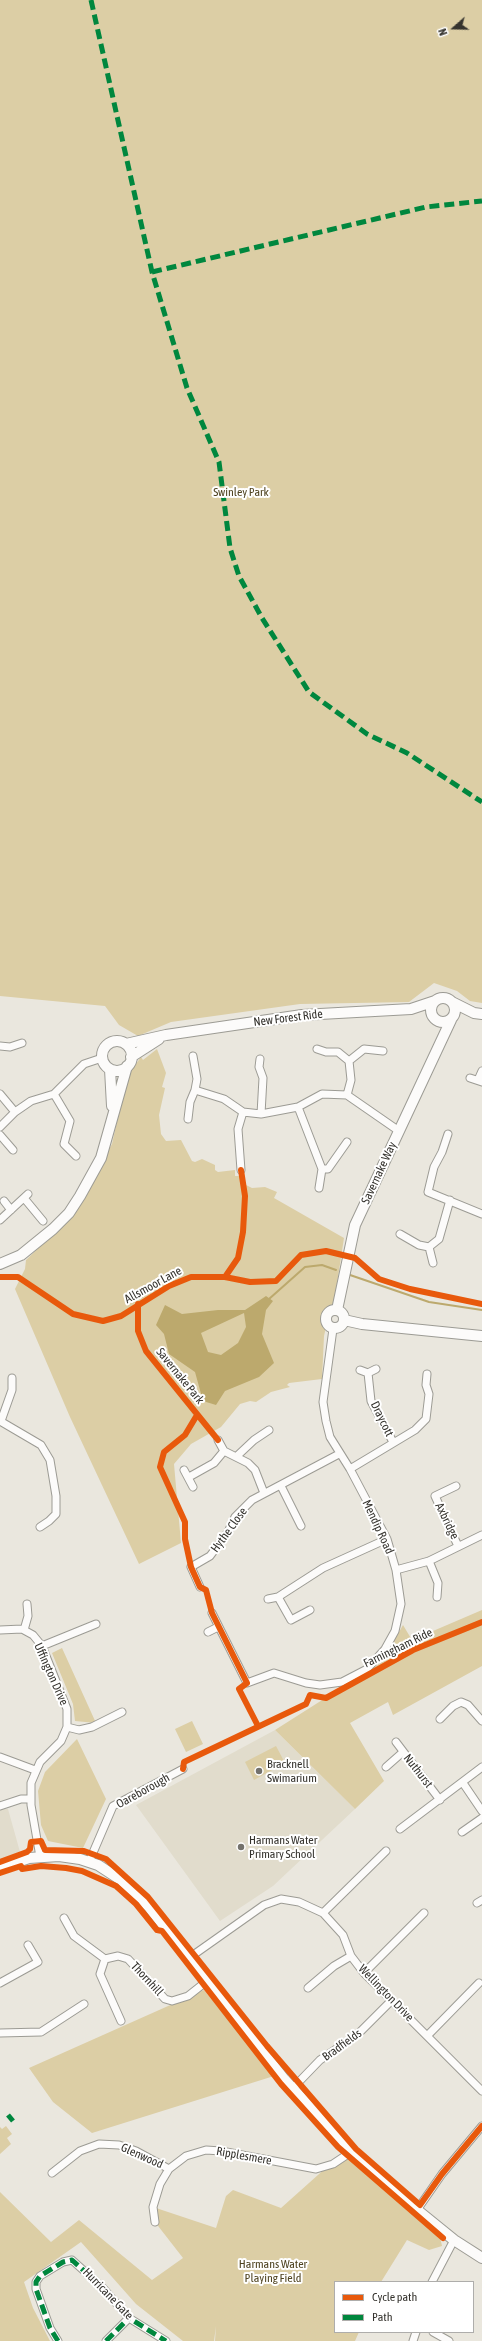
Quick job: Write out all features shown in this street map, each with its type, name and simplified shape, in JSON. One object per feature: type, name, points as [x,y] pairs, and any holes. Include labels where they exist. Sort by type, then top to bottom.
[{"type":"street","name":"New Forest Ride","points":[[102,1058],[104,1048],[108,1044],[117,1041],[126,1044],[166,1035],[302,1015],[411,1009],[442,998],[478,1013]]},
{"type":"street","points":[[435,1001],[431,1009],[437,1020]]},
{"type":"street","points":[[452,1002],[456,1009],[452,1019]]},
{"type":"street","name":"New Forest Ride","points":[[411,1009],[444,1022],[478,1013]]},
{"type":"street","name":"Savernake Way","points":[[337,1310],[355,1225],[439,1042],[452,1019]]},
{"type":"street","name":"Savernake Way","points":[[437,1020],[439,1042]]},
{"type":"street","name":"New Forest Ride","points":[[110,1069],[119,1070],[166,1035]]},
{"type":"street","points":[[0,1046],[10,1047],[22,1043]]},
{"type":"street","points":[[0,1264],[25,1252],[53,1229],[69,1213],[93,1176],[102,1158],[129,1062],[126,1044]]},
{"type":"street","points":[[317,1049],[326,1052],[338,1052],[349,1061],[351,1080],[347,1095]]},
{"type":"street","points":[[349,1061],[364,1049],[383,1051]]},
{"type":"street","points":[[188,1119],[190,1102],[197,1080],[193,1056]]},
{"type":"street","points":[[0,1127],[15,1112],[31,1101],[54,1094],[84,1064],[102,1058],[110,1069],[113,1118]]},
{"type":"street","points":[[260,1059],[259,1067],[263,1078],[262,1114]]},
{"type":"street","points":[[470,1078],[480,1081],[482,1071]]},
{"type":"street","points":[[195,1090],[224,1099],[243,1112],[262,1114],[298,1107],[322,1094],[347,1095],[399,1131]]},
{"type":"street","points":[[0,1094],[15,1112]]},
{"type":"street","points":[[54,1094],[70,1121],[64,1144],[76,1156]]},
{"type":"street","points":[[298,1107],[322,1169],[320,1188]]},
{"type":"street","points":[[241,1170],[238,1129],[243,1112]]},
{"type":"street","points":[[448,1134],[442,1152],[434,1167],[428,1192],[482,1214]]},
{"type":"street","points":[[0,1135],[13,1150]]},
{"type":"street","points":[[322,1169],[328,1168],[347,1142]]},
{"type":"street","points":[[0,1220],[26,1196],[43,1221]]},
{"type":"street","points":[[400,1234],[419,1245],[429,1247],[439,1239],[450,1200]]},
{"type":"street","points":[[4,1202],[12,1210]]},
{"type":"street","points":[[429,1247],[433,1263]]},
{"type":"street","points":[[337,1310],[342,1314],[344,1320],[340,1327],[333,1329],[327,1325],[325,1318],[329,1312],[337,1310]]},
{"type":"street","points":[[344,1320],[370,1325],[482,1336]]},
{"type":"street","name":"Mendip Road","points":[[218,1626],[247,1683],[274,1672],[306,1683],[320,1685],[342,1682],[367,1669],[385,1649],[395,1631],[401,1604],[396,1570],[387,1539],[350,1469],[339,1454],[330,1437],[323,1402],[333,1329]]},
{"type":"street","points":[[360,1370],[368,1373],[376,1369]]},
{"type":"street","name":"Draycott","points":[[368,1373],[371,1401],[393,1442]]},
{"type":"street","name":"Draycott","points":[[350,1469],[415,1430],[426,1419],[429,1394],[426,1384],[427,1374]]},
{"type":"street","points":[[12,1378],[12,1390],[1,1421],[41,1445],[50,1460],[56,1496],[56,1514],[50,1521],[40,1527]]},
{"type":"street","points":[[238,1456],[254,1440],[269,1430]]},
{"type":"street","points":[[218,1440],[224,1451],[238,1456],[255,1470],[264,1493]]},
{"type":"street","points":[[193,1487],[186,1474],[214,1463],[224,1451]]},
{"type":"street","name":"Hythe Close","points":[[200,1587],[191,1567],[210,1556],[228,1532],[235,1517],[252,1500],[339,1454]]},
{"type":"street","points":[[280,1486],[301,1526]]},
{"type":"street","name":"Axbridge","points":[[456,1486],[435,1496],[458,1546]]},
{"type":"street","name":"Axbridge","points":[[396,1570],[429,1560],[482,1535]]},
{"type":"street","points":[[268,1599],[278,1597],[323,1568],[387,1539]]},
{"type":"street","points":[[429,1560],[438,1583],[437,1597]]},
{"type":"street","points":[[278,1597],[295,1627]]},
{"type":"street","points":[[24,1630],[28,1616],[27,1604]]},
{"type":"street","points":[[291,1620],[310,1610]]},
{"type":"street","points":[[208,1632],[218,1626],[212,1613]]},
{"type":"street","points":[[42,1646],[96,1624]]},
{"type":"street","name":"Uffington Drive","points":[[0,1630],[6,1628],[24,1630],[33,1635],[42,1646],[67,1709],[67,1727]]},
{"type":"street","points":[[440,1719],[452,1706],[461,1702],[468,1705],[482,1720]]},
{"type":"street","points":[[40,1857],[31,1799],[31,1784],[35,1770],[61,1740],[67,1727],[79,1730],[92,1727],[122,1712]]},
{"type":"street","name":"Nuthurst","points":[[396,1742],[440,1800]]},
{"type":"street","points":[[386,1767],[403,1752]]},
{"type":"street","points":[[0,1757],[35,1770]]},
{"type":"street","name":"Nuthurst","points":[[400,1829],[463,1783],[482,1767]]},
{"type":"street","name":"Oareborough","points":[[89,1862],[113,1806],[183,1769]]},
{"type":"street","points":[[463,1783],[482,1811]]},
{"type":"street","points":[[0,1806],[21,1799],[31,1799]]},
{"type":"street","points":[[462,1832],[482,1818]]},
{"type":"street","points":[[323,1913],[386,1851]]},
{"type":"street","points":[[0,1868],[17,1861],[40,1857],[65,1857],[89,1862],[107,1870],[130,1888],[149,1907],[293,2088],[351,2152],[417,2210],[454,2240],[482,2258]]},
{"type":"street","name":"Wellington Drive","points":[[190,1958],[264,1905],[281,1899],[299,1902],[323,1913],[343,1935],[351,1956],[364,1973],[391,2001],[428,2035],[482,2091]]},
{"type":"street","points":[[364,1973],[424,1913]]},
{"type":"street","points":[[64,1918],[74,1936],[105,1959],[100,1974],[121,2021]]},
{"type":"street","points":[[0,1983],[38,1962],[28,1945]]},
{"type":"street","name":"Thornhill","points":[[105,1959],[118,1956],[128,1959],[165,1999],[172,2001],[188,1996],[207,1981]]},
{"type":"street","points":[[308,1988],[334,1966],[351,1956]]},
{"type":"street","points":[[428,2035],[479,1983]]},
{"type":"street","name":"Bradfields","points":[[293,2088],[320,2060],[358,2035],[391,2001]]},
{"type":"street","points":[[0,2033],[41,2032],[84,2004]]},
{"type":"street","points":[[417,2210],[442,2174],[482,2126]]},
{"type":"street","name":"Glenwood","points":[[52,2173],[80,2151],[99,2144],[119,2145],[136,2151],[169,2168]]},
{"type":"street","name":"Ripplesmere","points":[[169,2168],[186,2156],[206,2150],[221,2151],[316,2168],[333,2164],[351,2152]]},
{"type":"street","points":[[155,2222],[154,2201],[169,2168]]},
{"type":"street","points":[[433,2281],[454,2240]]},
{"type":"street","name":"Hurricane Gate","points":[[58,2341],[48,2321],[36,2289],[36,2282],[40,2276],[63,2262],[72,2260],[81,2266],[128,2318],[166,2341]]},
{"type":"street","points":[[106,2341],[128,2318]]},
{"type":"street","points":[[435,2333],[449,2341]]},
{"type":"shaded area","points":[[266,1296],[273,1301],[266,1310],[262,1334],[274,1363],[259,1377],[225,1391],[216,1405],[203,1401],[195,1372],[169,1354],[164,1334],[156,1325],[165,1305],[182,1314],[218,1310],[245,1310]],"holes":[[[244,1313],[246,1327],[238,1343],[221,1355],[208,1352],[201,1333]]]},
{"type":"shaded area","name":"Harmans Water Primary School","points":[[275,1730],[355,1809],[273,1886],[220,1921],[136,1805]]},
{"type":"shaded area","points":[[0,1808],[8,1809],[20,1852],[0,1862]]},
{"type":"green space","name":"Swinley Park","points":[[0,0],[482,0],[482,1003],[470,1001],[457,991],[434,983],[409,1002],[300,1004],[171,1022],[138,1036],[119,1025],[105,1006],[0,996]]},
{"type":"green space","points":[[157,1049],[166,1073],[162,1087],[165,1088],[159,1115],[161,1134],[166,1141],[181,1140],[192,1161],[195,1162],[202,1159],[215,1165],[215,1170],[218,1172],[235,1170],[235,1176],[241,1176],[242,1183],[252,1188],[265,1187],[277,1192],[274,1198],[344,1238],[334,1303],[331,1305],[324,1336],[322,1379],[289,1383],[287,1385],[290,1387],[271,1392],[256,1402],[250,1401],[240,1404],[221,1427],[191,1444],[174,1464],[181,1543],[139,1564],[70,1417],[15,1289],[25,1269],[26,1260],[74,1214],[112,1144],[127,1076],[141,1057],[143,1060]]},
{"type":"green space","points":[[482,1610],[482,1666],[393,1715],[388,1702],[350,1723],[384,1781],[355,1809],[275,1730],[382,1662],[403,1625],[412,1640]]},
{"type":"green space","points":[[62,1648],[96,1723],[75,1721],[73,1704],[52,1653]]},
{"type":"green space","points":[[192,1721],[203,1744],[186,1752],[175,1729]]},
{"type":"green space","points":[[77,1739],[106,1799],[83,1848],[48,1841],[41,1825],[38,1791],[45,1772]]},
{"type":"green space","name":"Bracknell Swimarium","points":[[276,1746],[285,1763],[254,1780],[245,1762]]},
{"type":"green space","points":[[204,1990],[274,2076],[92,2133],[53,2102],[29,2068]]},
{"type":"green space","points":[[6,2126],[12,2134],[7,2138],[11,2144],[0,2154],[0,2127],[2,2129]]},
{"type":"green space","name":"Harmans Water Playing Field","points":[[347,2156],[440,2237],[442,2246],[429,2250],[407,2240],[382,2281],[334,2281],[334,2333],[359,2333],[355,2341],[215,2341],[216,2326],[214,2341],[183,2341],[136,2304],[81,2242],[24,2282],[33,2308],[50,2341],[0,2341],[0,2192],[51,2242],[79,2220],[152,2280],[183,2258],[155,2222],[153,2207],[216,2228],[226,2196],[233,2190],[281,2208],[328,2166]]},
{"type":"waterway","points":[[269,1299],[305,1267],[322,1265],[336,1270]]},
{"type":"waterway","points":[[350,1275],[429,1302],[482,1310]]},
{"type":"marked path","points":[[91,0],[152,272],[187,388],[219,462],[230,548],[239,576],[262,618],[309,692],[367,734],[407,753],[482,802]]},
{"type":"marked path","points":[[152,272],[426,207],[482,201]]},
{"type":"marked path","points":[[8,2115],[13,2121]]},
{"type":"marked path","points":[[58,2341],[50,2328],[36,2289],[36,2282],[40,2276],[63,2262],[72,2260],[102,2287],[129,2318],[166,2341]]},
{"type":"marked path","points":[[106,2341],[129,2318]]},
{"type":"cycle path","points":[[225,1277],[238,1258],[243,1232],[245,1196],[241,1170]]},
{"type":"cycle path","name":"Allsmoor Lane","points":[[0,1277],[18,1277],[73,1314],[103,1321],[121,1316],[169,1286],[191,1277],[225,1277],[250,1282],[276,1281],[301,1255],[326,1251],[355,1258],[379,1279],[410,1289],[482,1304]]},
{"type":"cycle path","name":"Allsmoor Lane","points":[[138,1304],[138,1331],[146,1351],[218,1440]]},
{"type":"cycle path","points":[[197,1415],[185,1435],[164,1452],[160,1467],[185,1522],[185,1539],[191,1567],[200,1587],[206,1590],[212,1613],[247,1683],[239,1689],[258,1726]]},
{"type":"cycle path","name":"Farningham Ride","points":[[183,1769],[184,1762],[306,1704],[310,1695],[326,1698],[413,1650],[482,1622]]},
{"type":"cycle path","points":[[0,1862],[27,1852],[30,1849],[31,1842],[41,1841],[45,1850],[84,1851],[106,1859],[148,1897],[267,2046],[356,2149],[420,2205],[442,2174],[482,2126]]},
{"type":"cycle path","points":[[0,1873],[21,1866],[22,1869],[41,1866],[66,1868],[82,1871],[116,1886],[136,1904],[157,1930],[162,1931],[281,2084],[338,2147],[443,2238]]},
{"type":"place","name":"Bracknell Swimarium","points":[[259,1771]]},
{"type":"place","name":"Harmans Water Primary School","points":[[241,1847]]}]
